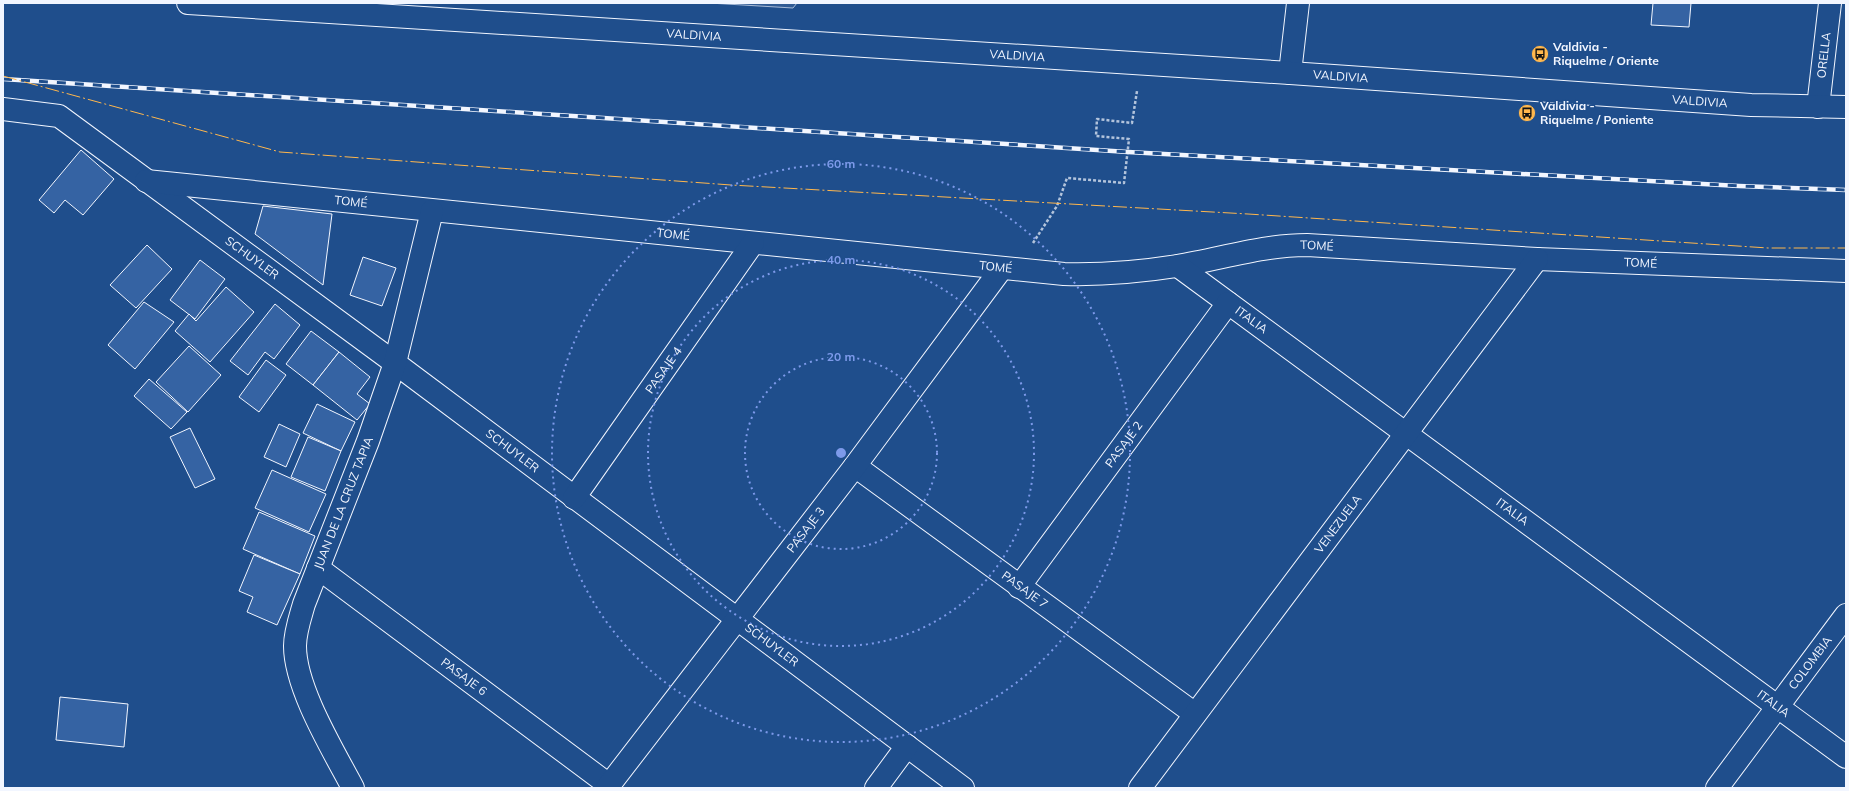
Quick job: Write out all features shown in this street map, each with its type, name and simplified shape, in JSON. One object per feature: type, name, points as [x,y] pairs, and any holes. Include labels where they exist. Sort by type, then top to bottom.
[{"type":"street","name":"VALDIVIA","points":[[188,3],[1290,73],[1751,105],[1846,107]]},
{"type":"street","points":[[1290,73],[1298,3]]},
{"type":"street","name":"ORELLA","points":[[1818,107],[1830,3]]},
{"type":"street","name":"SCHUYLER","points":[[3,109],[59,116],[395,364],[963,788]]},
{"type":"street","name":"TOMÉ","points":[[146,181],[1064,274],[1102,275],[1130,273],[1178,266],[1282,245],[1307,245],[1536,259],[1846,271]]},
{"type":"street","name":"JUAN DE LA CRUZ TAPIA","points":[[353,788],[310,703],[297,667],[295,645],[298,624],[304,604],[368,441],[395,364],[432,211]]},
{"type":"street","name":"PASAJE 4","points":[[574,498],[753,243]]},
{"type":"street","name":"VENEZUELA","points":[[1140,788],[1536,259]]},
{"type":"street","name":"ITALIA","points":[[1178,266],[1846,757]]},
{"type":"street","name":"PASAJE 3","points":[[608,787],[855,466],[1002,268]]},
{"type":"street","name":"PASAJE 2","points":[[1019,586],[1228,303]]},
{"type":"street","name":"PASAJE 7","points":[[855,466],[1195,714]]},
{"type":"street","name":"PASAJE 6","points":[[318,568],[608,787]]},
{"type":"street","name":"COLOMBIA","points":[[1716,788],[1846,615]]},
{"type":"street","points":[[876,788],[907,746]]},
{"type":"path","points":[[1002,268],[1026,253],[1058,206],[1067,178],[1124,183],[1129,139],[1096,136],[1097,119],[1132,123],[1141,64]]},
{"type":"shaded area","points":[[709,3],[797,3],[793,8]]},
{"type":"building","points":[[1653,3],[1691,3],[1689,27],[1651,25]]},
{"type":"building","points":[[81,150],[114,179],[83,215],[65,200],[54,213],[39,200]]},
{"type":"building","points":[[263,206],[332,214],[323,285],[255,234]]},
{"type":"building","points":[[147,245],[172,269],[136,308],[110,285]]},
{"type":"building","points":[[363,257],[396,268],[382,306],[350,295]]},
{"type":"building","points":[[200,260],[225,279],[195,319],[170,300]]},
{"type":"building","points":[[226,287],[254,312],[210,362],[175,331],[189,314],[196,321]]},
{"type":"building","points":[[144,302],[174,322],[135,369],[108,345]]},
{"type":"building","points":[[275,304],[300,325],[274,359],[265,352],[248,375],[230,361]]},
{"type":"building","points":[[311,331],[339,352],[313,385],[286,364]]},
{"type":"building","points":[[189,346],[221,375],[188,412],[156,382]]},
{"type":"building","points":[[339,352],[370,377],[357,394],[370,404],[357,420],[313,385]]},
{"type":"building","points":[[266,360],[286,375],[259,412],[239,397]]},
{"type":"building","points":[[149,379],[187,412],[171,429],[134,396]]},
{"type":"building","points":[[317,404],[355,422],[341,451],[303,433]]},
{"type":"building","points":[[279,424],[300,434],[286,467],[264,457]]},
{"type":"building","points":[[190,428],[215,479],[195,488],[170,437]]},
{"type":"building","points":[[308,437],[341,451],[325,491],[291,477]]},
{"type":"building","points":[[272,470],[326,494],[309,532],[255,508]]},
{"type":"building","points":[[259,512],[315,536],[300,574],[243,549]]},
{"type":"building","points":[[254,555],[300,574],[277,625],[247,612],[253,597],[239,591]]},
{"type":"building","points":[[60,697],[128,704],[124,747],[56,740]]},
{"type":"railway","points":[[3,79],[1128,152],[1739,186],[1846,190]]},
{"type":"power","points":[[3,76],[280,152],[731,185],[1248,214],[1768,248],[1846,248]]},
{"type":"place","name":"Valdivia - Riquelme / Oriente","points":[[1540,54]]},
{"type":"place","name":"Valdivia - Riquelme / Poniente","points":[[1527,113]]}]
